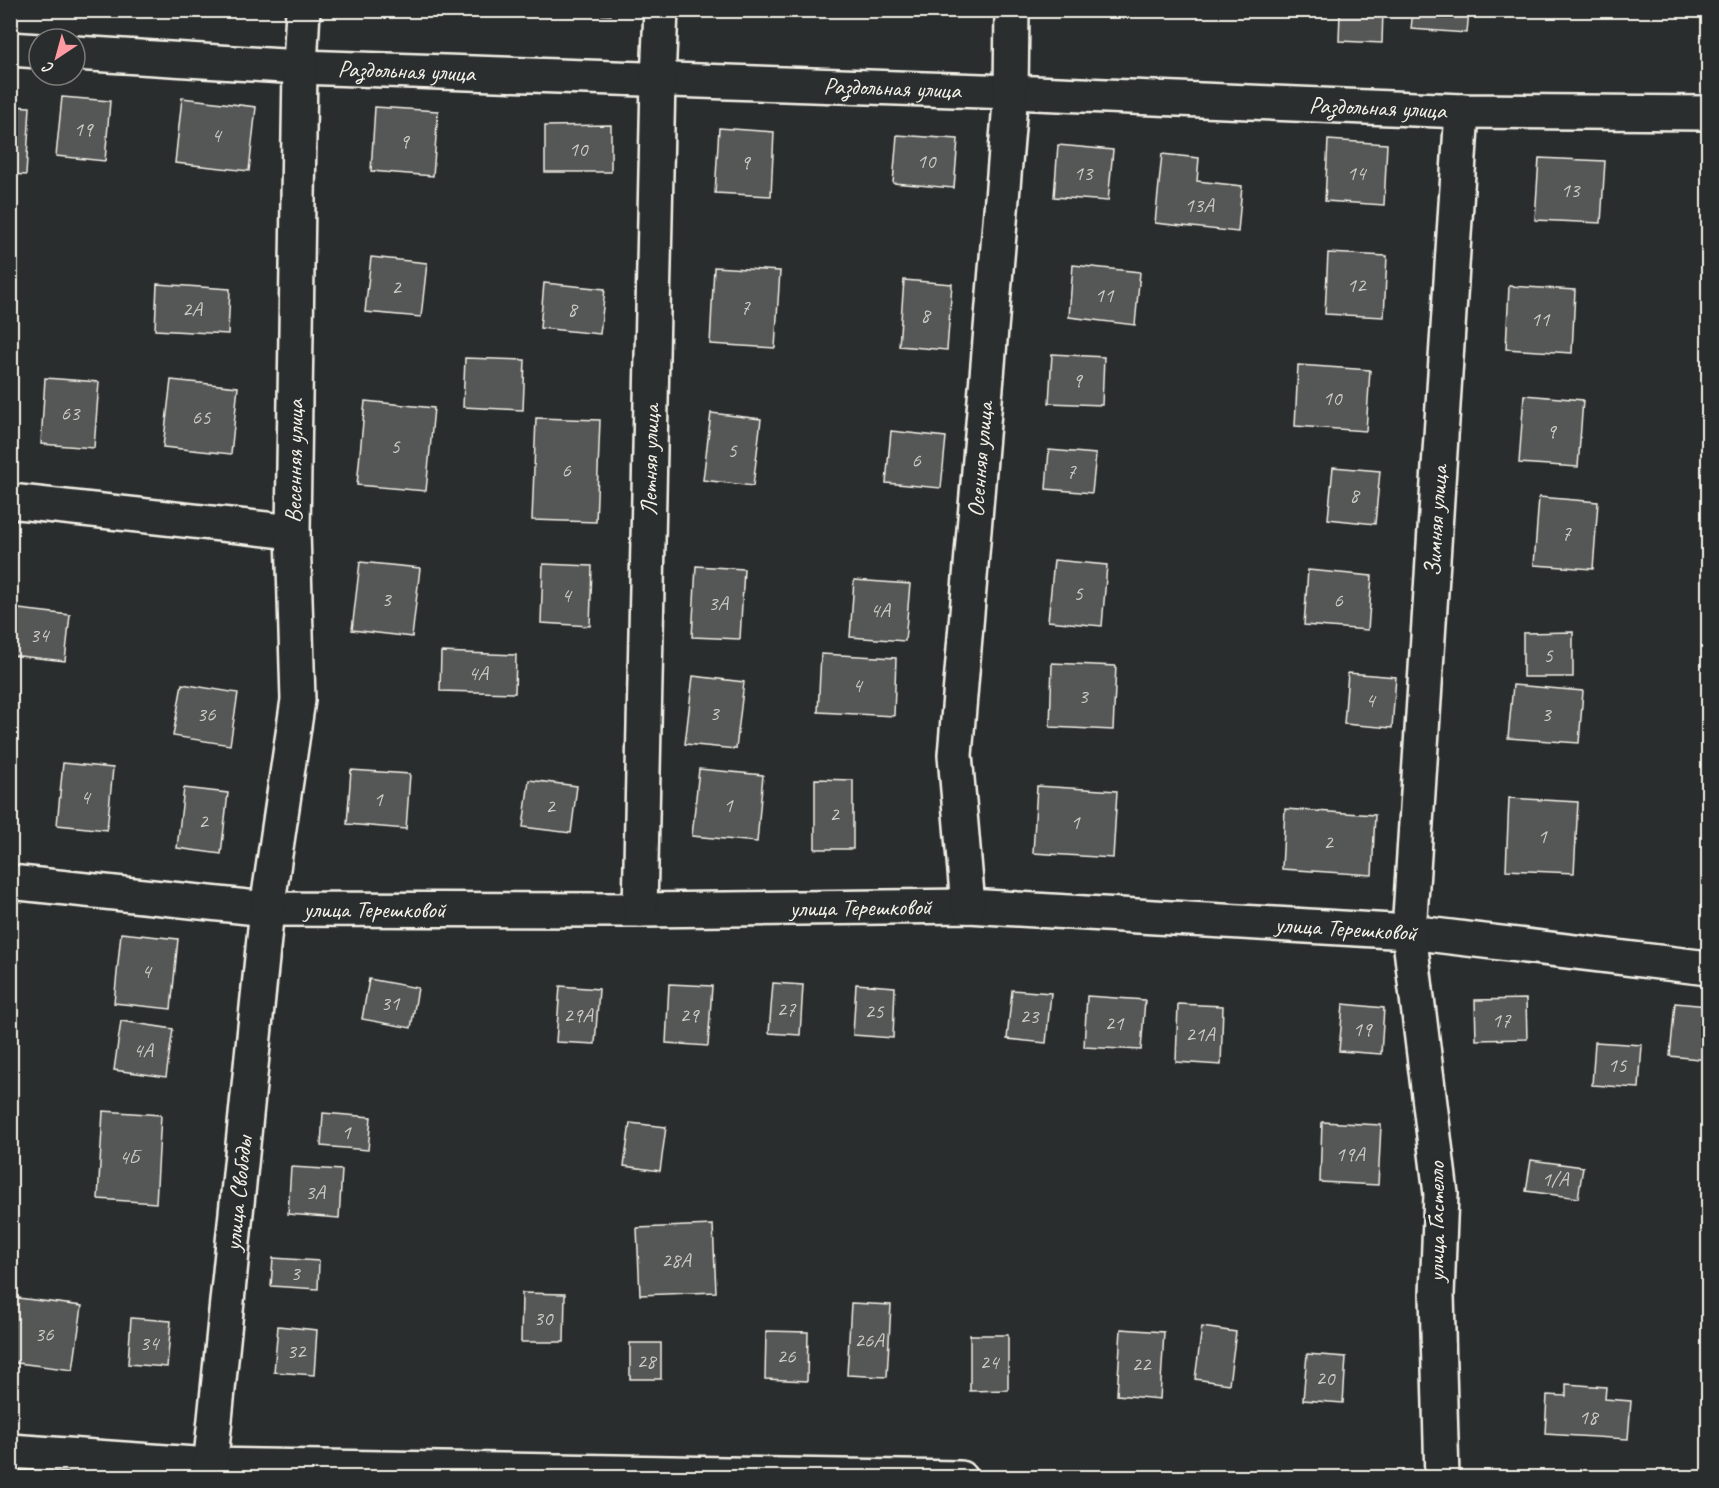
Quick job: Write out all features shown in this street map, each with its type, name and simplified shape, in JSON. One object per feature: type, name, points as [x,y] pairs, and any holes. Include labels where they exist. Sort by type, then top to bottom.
[{"type":"street","name":"Весенняя улица","points":[[267,909],[298,700],[293,532],[300,67],[303,10]]},
{"type":"street","name":"Летняя улица","points":[[640,910],[661,10]]},
{"type":"street","name":"Осенняя улица","points":[[968,906],[955,755],[1011,92],[1012,10]]},
{"type":"street","points":[[10,50],[27,51]]},
{"type":"street","name":"Раздольная улица","points":[[87,54],[300,67],[1011,92],[1462,111],[1708,113]]},
{"type":"street","name":"Зимняя улица","points":[[1409,932],[1462,111]]},
{"type":"street","points":[[10,501],[293,532]]},
{"type":"street","name":"улица Терешковой","points":[[10,882],[267,909],[640,910],[968,906],[1409,932],[1708,968]]},
{"type":"street","name":"улица Свободы","points":[[209,1471],[267,909]]},
{"type":"street","name":"улица Гастелло","points":[[1409,932],[1441,1194],[1437,1295],[1442,1478]]},
{"type":"street","points":[[10,1451],[209,1471],[960,1478]]},
{"type":"building","points":[[374,10],[420,10],[420,16],[374,13]]},
{"type":"building","points":[[555,10],[611,10],[611,15],[555,12]]},
{"type":"building","points":[[1296,10],[1383,10],[1382,43],[1339,41],[1340,12]]},
{"type":"building","points":[[1413,10],[1469,10],[1467,33],[1411,29]]},
{"type":"building","points":[[62,97],[110,101],[105,161],[56,156]]},
{"type":"building","points":[[182,98],[256,107],[249,171],[175,163]]},
{"type":"building","points":[[10,106],[30,107],[26,175],[10,174]]},
{"type":"building","points":[[375,107],[438,111],[433,176],[371,171]]},
{"type":"building","points":[[611,125],[611,172],[545,172],[545,126]]},
{"type":"building","points":[[719,128],[774,132],[771,196],[715,193]]},
{"type":"building","points":[[897,135],[958,139],[954,188],[893,183]]},
{"type":"building","points":[[1328,140],[1387,144],[1384,205],[1325,201]]},
{"type":"building","points":[[1058,145],[1113,150],[1108,201],[1054,197]]},
{"type":"building","points":[[1162,154],[1199,158],[1197,181],[1242,186],[1238,232],[1155,223]]},
{"type":"building","points":[[1539,158],[1605,161],[1601,223],[1535,220]]},
{"type":"building","points":[[1328,253],[1387,256],[1384,317],[1325,314]]},
{"type":"building","points":[[371,257],[427,263],[421,317],[365,312]]},
{"type":"building","points":[[1073,265],[1140,272],[1135,325],[1069,317]]},
{"type":"building","points":[[714,267],[780,271],[775,348],[710,344]]},
{"type":"building","points":[[904,280],[952,284],[947,350],[899,346]]},
{"type":"building","points":[[544,283],[605,289],[600,334],[540,328]]},
{"type":"building","points":[[157,284],[230,289],[228,334],[155,330]]},
{"type":"building","points":[[1509,286],[1575,290],[1572,353],[1506,349]]},
{"type":"building","points":[[1052,354],[1104,357],[1102,405],[1049,403]]},
{"type":"building","points":[[465,358],[525,360],[523,410],[463,407]]},
{"type":"building","points":[[1298,365],[1370,370],[1366,431],[1295,426]]},
{"type":"building","points":[[45,378],[99,382],[94,448],[41,444]]},
{"type":"building","points":[[171,380],[238,387],[231,454],[163,447]]},
{"type":"building","points":[[1524,395],[1583,400],[1578,467],[1519,463]]},
{"type":"building","points":[[365,401],[434,408],[426,491],[357,485]]},
{"type":"building","points":[[711,413],[761,419],[753,486],[703,480]]},
{"type":"building","points":[[536,418],[600,420],[596,522],[532,520]]},
{"type":"building","points":[[891,431],[946,437],[941,488],[886,483]]},
{"type":"building","points":[[1049,450],[1096,454],[1092,493],[1046,489]]},
{"type":"building","points":[[1333,467],[1380,471],[1375,524],[1328,519]]},
{"type":"building","points":[[1539,497],[1598,502],[1593,569],[1534,565]]},
{"type":"building","points":[[1054,560],[1107,565],[1102,626],[1048,621]]},
{"type":"building","points":[[360,562],[420,568],[412,637],[352,630]]},
{"type":"building","points":[[543,564],[592,566],[590,626],[541,623]]},
{"type":"building","points":[[696,566],[744,569],[740,639],[692,637]]},
{"type":"building","points":[[1308,570],[1372,576],[1368,630],[1304,625]]},
{"type":"building","points":[[854,580],[910,584],[905,641],[850,637]]},
{"type":"building","points":[[10,608],[70,615],[65,661],[10,655]]},
{"type":"building","points":[[1573,632],[1573,677],[1523,677],[1523,633]]},
{"type":"building","points":[[441,652],[516,655],[515,693],[440,691]]},
{"type":"building","points":[[821,654],[896,658],[894,716],[818,712]]},
{"type":"building","points":[[1052,663],[1116,666],[1113,730],[1050,727]]},
{"type":"building","points":[[1348,673],[1396,677],[1392,728],[1344,724]]},
{"type":"building","points":[[693,676],[744,682],[736,749],[685,744]]},
{"type":"building","points":[[182,684],[238,693],[230,745],[173,736]]},
{"type":"building","points":[[1513,685],[1583,691],[1579,743],[1508,738]]},
{"type":"building","points":[[63,763],[113,768],[107,830],[57,825]]},
{"type":"building","points":[[699,769],[763,775],[757,842],[692,836]]},
{"type":"building","points":[[351,770],[410,774],[406,829],[347,824]]},
{"type":"building","points":[[815,779],[853,780],[853,849],[815,849]]},
{"type":"building","points":[[529,780],[577,786],[571,833],[523,827]]},
{"type":"building","points":[[1037,786],[1117,791],[1113,858],[1033,853]]},
{"type":"building","points":[[184,788],[228,793],[221,854],[177,848]]},
{"type":"building","points":[[1509,798],[1578,802],[1574,873],[1506,870]]},
{"type":"building","points":[[1285,809],[1375,815],[1372,875],[1282,869]]},
{"type":"building","points":[[121,933],[178,939],[171,1009],[114,1003]]},
{"type":"building","points":[[369,979],[418,988],[411,1028],[362,1019]]},
{"type":"building","points":[[773,983],[803,985],[800,1035],[769,1033]]},
{"type":"building","points":[[669,984],[712,986],[708,1046],[666,1043]]},
{"type":"building","points":[[856,984],[895,987],[893,1038],[853,1035]]},
{"type":"building","points":[[560,986],[599,989],[595,1044],[556,1042]]},
{"type":"building","points":[[1012,990],[1051,993],[1046,1043],[1007,1039]]},
{"type":"building","points":[[1087,996],[1145,1000],[1141,1050],[1084,1047]]},
{"type":"building","points":[[1526,999],[1527,1039],[1476,1040],[1475,1000]]},
{"type":"building","points":[[1675,1003],[1708,1006],[1708,1060],[1670,1056]]},
{"type":"building","points":[[1178,1004],[1223,1006],[1221,1065],[1176,1062]]},
{"type":"building","points":[[1343,1004],[1384,1008],[1381,1054],[1339,1051]]},
{"type":"building","points":[[121,1021],[173,1029],[166,1077],[114,1070]]},
{"type":"building","points":[[1595,1042],[1642,1045],[1639,1088],[1592,1085]]},
{"type":"building","points":[[103,1111],[161,1115],[156,1203],[98,1199]]},
{"type":"building","points":[[323,1113],[371,1117],[368,1150],[321,1146]]},
{"type":"building","points":[[1322,1122],[1381,1125],[1378,1185],[1320,1182]]},
{"type":"building","points":[[630,1123],[666,1127],[660,1171],[624,1166]]},
{"type":"building","points":[[1531,1160],[1583,1167],[1578,1198],[1526,1191]]},
{"type":"building","points":[[291,1167],[342,1170],[339,1218],[288,1214]]},
{"type":"building","points":[[713,1225],[716,1292],[640,1295],[637,1228]]},
{"type":"building","points":[[273,1258],[319,1261],[318,1289],[271,1286]]},
{"type":"building","points":[[522,1293],[565,1294],[564,1342],[521,1342]]},
{"type":"building","points":[[10,1297],[82,1306],[73,1370],[10,1362]]},
{"type":"building","points":[[851,1303],[891,1305],[887,1377],[847,1375]]},
{"type":"building","points":[[131,1318],[171,1321],[167,1367],[128,1364]]},
{"type":"building","points":[[278,1326],[317,1330],[314,1375],[274,1372]]},
{"type":"building","points":[[1202,1327],[1236,1332],[1229,1384],[1195,1379]]},
{"type":"building","points":[[1121,1329],[1164,1332],[1160,1399],[1117,1395]]},
{"type":"building","points":[[766,1331],[808,1332],[807,1381],[765,1379]]},
{"type":"building","points":[[970,1335],[1008,1335],[1008,1390],[970,1391]]},
{"type":"building","points":[[630,1343],[661,1343],[661,1379],[630,1379]]},
{"type":"building","points":[[1307,1354],[1346,1357],[1343,1403],[1303,1400]]},
{"type":"building","points":[[1566,1384],[1606,1387],[1605,1399],[1631,1401],[1628,1439],[1545,1434],[1547,1395],[1566,1396]]}]
